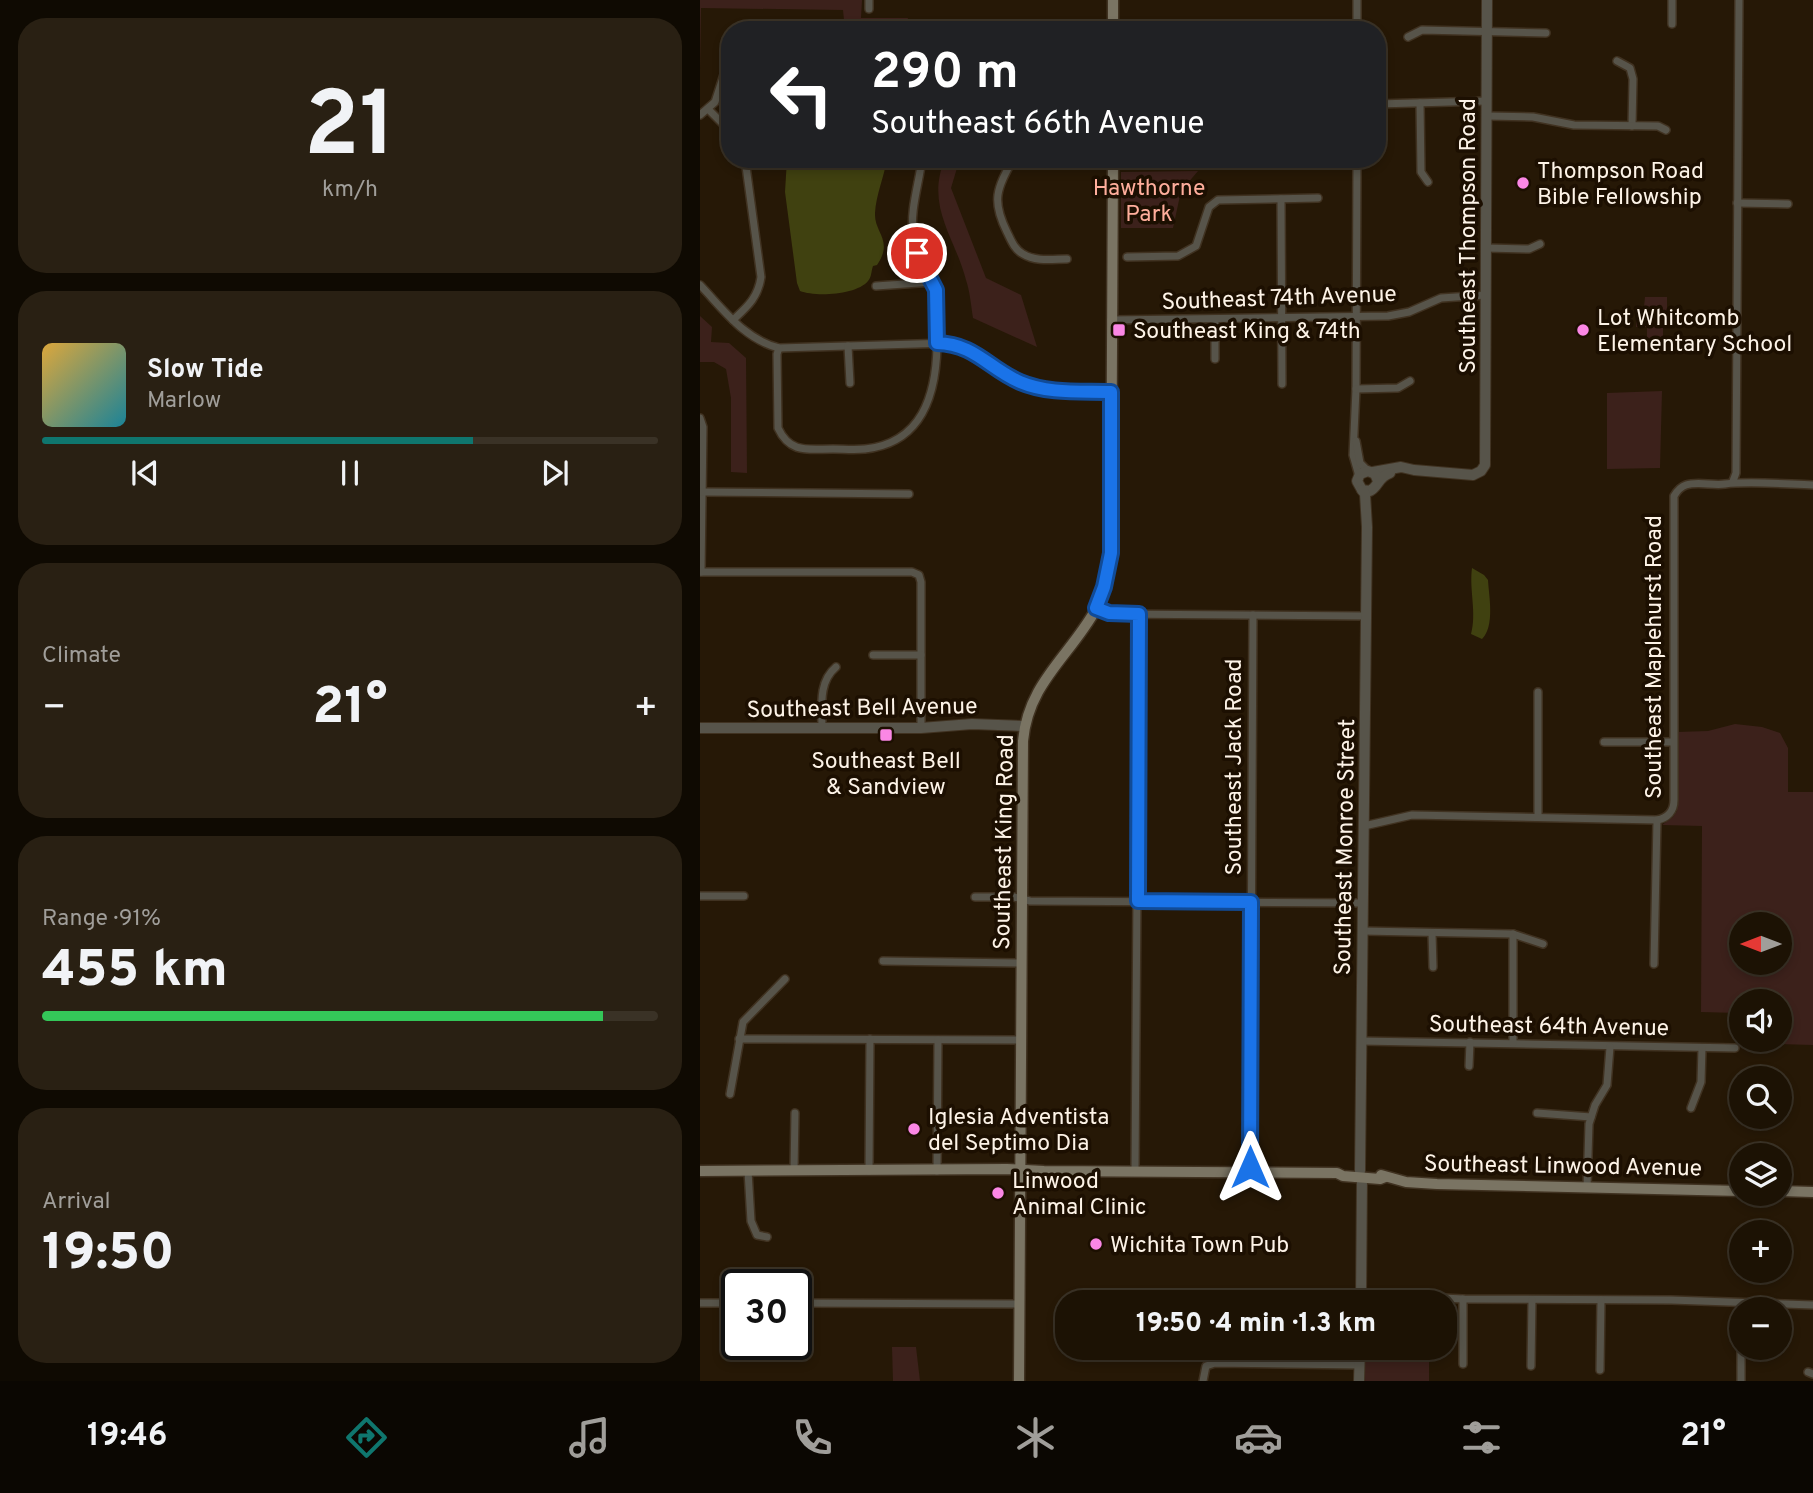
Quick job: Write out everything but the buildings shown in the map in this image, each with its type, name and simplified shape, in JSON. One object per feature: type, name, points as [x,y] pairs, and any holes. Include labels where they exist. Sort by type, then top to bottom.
[{"type":"main road","points":[[1113,0],[1113,21]]},
{"type":"main road","name":"Southeast King Road","points":[[1019,1381],[1025,726],[1030,706],[1042,683],[1096,608],[1104,587],[1111,553],[1112,168]]},
{"type":"main road","name":"Southeast Linwood Avenue","points":[[700,1171],[1343,1170],[1417,1184],[1729,1191]]},
{"type":"main road","points":[[1792,1191],[1813,1192]]},
{"type":"street","points":[[869,0],[869,9]]},
{"type":"street","points":[[1357,0],[1357,21]]},
{"type":"street","name":"Southeast Thompson Road","points":[[1369,480],[1389,473],[1413,470],[1470,475],[1481,471],[1486,458],[1488,0]]},
{"type":"street","points":[[1672,0],[1672,24]]},
{"type":"street","points":[[1739,0],[1736,464],[1733,481],[1746,484],[1813,485]]},
{"type":"street","points":[[1408,37],[1422,30],[1546,33]]},
{"type":"street","points":[[1618,61],[1630,68],[1633,79],[1632,125]]},
{"type":"street","points":[[700,115],[715,102],[721,85]]},
{"type":"street","points":[[1386,104],[1487,101]]},
{"type":"street","points":[[1420,103],[1420,172],[1428,182]]},
{"type":"street","points":[[708,109],[721,122]]},
{"type":"street","points":[[1487,116],[1533,117],[1574,125],[1658,126],[1666,130]]},
{"type":"street","points":[[733,320],[754,301],[761,278],[746,168]]},
{"type":"street","points":[[779,348],[778,428],[782,438],[795,448],[865,449],[896,439],[921,416],[934,387],[938,301],[933,282],[917,253],[913,236],[914,204],[920,168]]},
{"type":"street","points":[[1008,168],[1001,182],[996,202],[1012,243],[1023,254],[1032,258],[1067,259]]},
{"type":"street","points":[[1357,168],[1356,441],[1360,463],[1369,480]]},
{"type":"street","points":[[1127,257],[1178,256],[1196,246],[1209,207],[1212,202],[1218,200],[1318,198]]},
{"type":"street","points":[[1281,199],[1282,384]]},
{"type":"street","points":[[1737,203],[1788,204]]},
{"type":"street","points":[[1486,248],[1529,249],[1540,244]]},
{"type":"street","points":[[876,286],[933,282]]},
{"type":"street","points":[[700,285],[733,320],[759,342],[779,348],[937,343],[963,346],[1012,378],[1035,387],[1111,392]]},
{"type":"street","name":"Southeast 74th Avenue","points":[[1111,320],[1402,314],[1441,298],[1486,295]]},
{"type":"street","points":[[1215,319],[1215,359]]},
{"type":"street","points":[[848,346],[850,383]]},
{"type":"street","points":[[1356,389],[1398,388],[1410,382]]},
{"type":"street","points":[[700,418],[703,427],[700,572],[912,572],[919,575],[921,728]]},
{"type":"street","name":"Southeast Monroe Street","points":[[1361,1290],[1361,1041],[1369,480]]},
{"type":"street","name":"Southeast Maplehurst Road","points":[[1364,827],[1405,816],[1657,820],[1668,815],[1674,805],[1674,496],[1680,488],[1693,484],[1729,484],[1733,481]]},
{"type":"street","points":[[702,492],[909,494]]},
{"type":"street","points":[[1096,608],[1109,613],[1139,614],[1366,616]]},
{"type":"street","points":[[1135,1172],[1139,614]]},
{"type":"street","name":"Southeast Jack Road","points":[[1250,1172],[1254,615]]},
{"type":"street","points":[[873,655],[921,655]]},
{"type":"street","points":[[822,729],[823,686],[828,673],[835,667]]},
{"type":"street","points":[[1538,692],[1538,817]]},
{"type":"street","name":"Southeast Bell Avenue","points":[[700,728],[921,728],[972,724],[1025,726]]},
{"type":"street","points":[[1604,742],[1673,742]]},
{"type":"street","points":[[1654,964],[1657,820]]},
{"type":"street","points":[[700,896],[744,896]]},
{"type":"street","points":[[975,897],[1363,903]]},
{"type":"street","points":[[1363,931],[1513,934],[1543,944]]},
{"type":"street","points":[[1432,933],[1433,967]]},
{"type":"street","points":[[1513,934],[1513,1043]]},
{"type":"street","points":[[883,961],[1022,964]]},
{"type":"street","points":[[730,1094],[743,1022],[785,979]]},
{"type":"street","points":[[739,1039],[1021,1040]]},
{"type":"street","points":[[869,1171],[870,1040]]},
{"type":"street","points":[[937,1171],[938,1040]]},
{"type":"street","name":"Southeast 64th Avenue","points":[[1361,1041],[1729,1048]]},
{"type":"street","points":[[1469,1066],[1470,1042]]},
{"type":"street","points":[[1587,1188],[1591,1116],[1606,1084],[1610,1046]]},
{"type":"street","points":[[1691,1108],[1701,1082],[1702,1048]]},
{"type":"street","points":[[794,1171],[795,1113]]},
{"type":"street","points":[[1537,1113],[1591,1116]]},
{"type":"street","points":[[748,1171],[752,1227],[757,1235],[767,1237]]},
{"type":"street","points":[[1457,1299],[1729,1304]]},
{"type":"street","points":[[1462,1364],[1463,1299]]},
{"type":"street","points":[[1531,1366],[1532,1300]]},
{"type":"street","points":[[1600,1370],[1601,1300]]},
{"type":"street","points":[[700,1303],[721,1303]]},
{"type":"street","points":[[812,1303],[1019,1304]]},
{"type":"street","points":[[1792,1304],[1813,1304]]},
{"type":"street","points":[[1359,1381],[1360,1360]]},
{"type":"street","points":[[1741,1360],[1741,1381]]},
{"type":"street","points":[[1203,1381],[1206,1366],[1215,1363],[1360,1365]]},
{"type":"green space","points":[[700,0],[862,0],[861,18],[908,18],[907,21],[844,21],[843,10],[701,8],[700,69]]},
{"type":"green space","points":[[942,168],[957,168],[951,188],[986,278],[1021,295],[1037,347],[973,318],[961,264],[940,207]]},
{"type":"green space","name":"Hawthorne Park","points":[[1198,171],[1181,191],[1173,228],[1121,228],[1121,172]]},
{"type":"green space","points":[[1645,297],[1667,297],[1667,326],[1663,327],[1663,339],[1647,339],[1647,327],[1636,327],[1636,307],[1644,307]]},
{"type":"green space","points":[[700,316],[712,327],[711,342],[729,343],[746,358],[747,473],[731,472],[731,398],[726,369],[714,362],[700,362]]},
{"type":"green space","points":[[1662,391],[1660,468],[1607,469],[1607,393]]},
{"type":"green space","points":[[1735,724],[1762,727],[1780,733],[1788,748],[1788,792],[1813,792],[1813,1045],[1792,1044],[1792,989],[1729,989],[1729,1013],[1701,1012],[1702,826],[1662,825],[1677,811],[1677,732],[1708,731]]},
{"type":"green space","points":[[892,1347],[916,1347],[920,1381],[893,1381]]},
{"type":"green space","points":[[1365,1360],[1429,1360],[1429,1381],[1365,1381]]},
{"type":"shaded area","points":[[786,168],[885,168],[875,213],[884,249],[863,286],[835,294],[800,291],[785,192]]},
{"type":"shaded area","points":[[1472,568],[1488,580],[1490,619],[1482,639],[1471,634]]},
{"type":"place","name":"Thompson Road Bible Fellowship","points":[[1523,183]]},
{"type":"place","name":"Southeast King & 74th","points":[[1119,330]]},
{"type":"place","name":"Lot Whitcomb Elementary School","points":[[1583,330]]},
{"type":"place","name":"Southeast Bell & Sandview","points":[[886,735]]},
{"type":"place","name":"Iglesia Adventista del Septimo Dia","points":[[914,1129]]},
{"type":"place","name":"Linwood Animal Clinic","points":[[998,1193]]},
{"type":"place","name":"Wichita Town Pub","points":[[1096,1244]]},
{"type":"route","points":[[917,253],[936,290],[937,343],[963,346],[1012,378],[1035,387],[1111,392],[1111,553],[1109,569],[1096,608],[1109,613],[1139,614],[1138,901],[1251,902],[1250,1167]]}]
